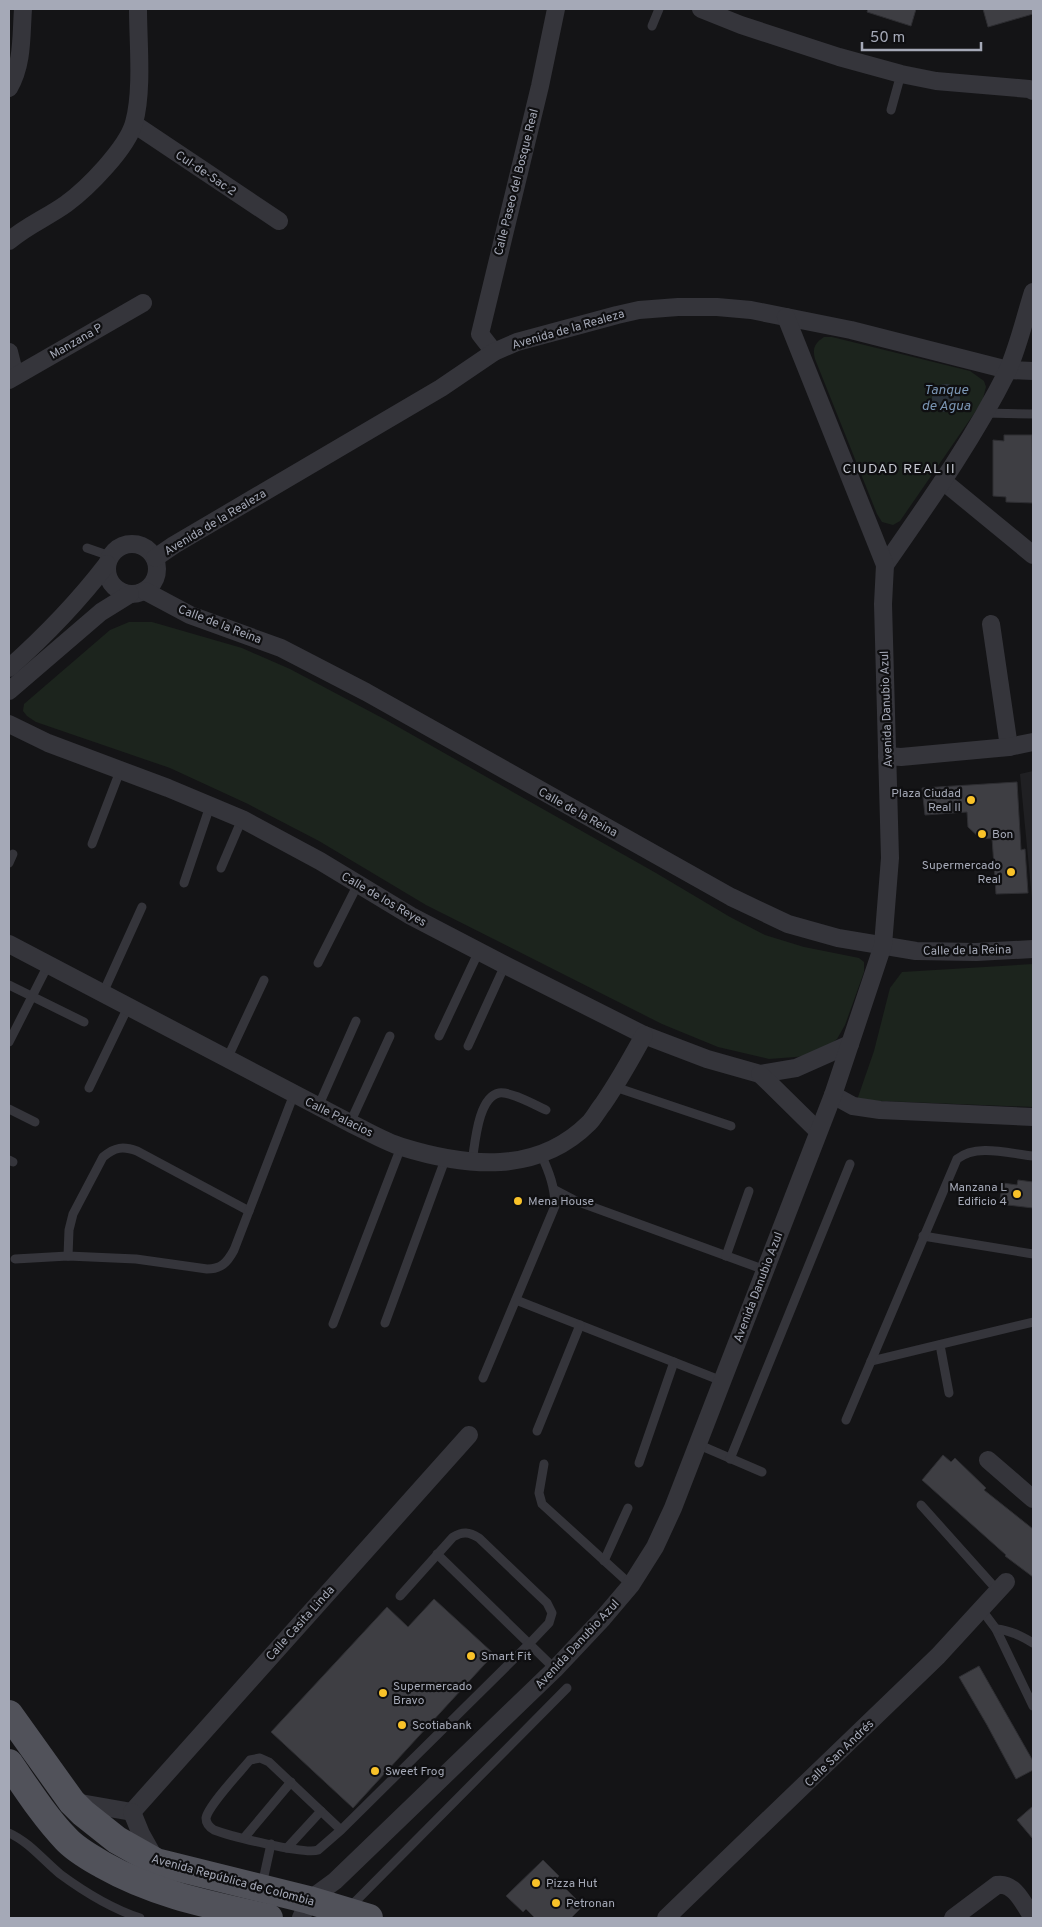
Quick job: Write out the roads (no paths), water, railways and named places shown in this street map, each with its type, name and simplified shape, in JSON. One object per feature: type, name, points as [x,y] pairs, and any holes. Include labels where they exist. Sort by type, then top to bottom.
[{"type":"main road","name":"Avenida República de Colombia","points":[[9,1714],[72,1802],[88,1818],[117,1840],[156,1862],[331,1908]]},
{"type":"main road","points":[[9,1763],[42,1811],[67,1840],[92,1859],[127,1879],[155,1890],[269,1918]]},
{"type":"street","points":[[9,88],[15,78],[14,59],[23,9]]},
{"type":"street","points":[[9,241],[67,203],[88,186],[123,144],[134,124],[138,98],[138,9]]},
{"type":"street","name":"Calle Paseo del Bosque Real","points":[[494,352],[480,334],[540,86],[556,9]]},
{"type":"street","points":[[701,9],[741,25],[839,57],[901,74],[936,81],[1032,89]]},
{"type":"street","name":"Cul-de-Sac 2","points":[[134,124],[278,221]]},
{"type":"street","points":[[885,565],[943,481],[1008,370],[1033,292]]},
{"type":"street","name":"Manzana P","points":[[12,378],[143,303]]},
{"type":"street","name":"Avenida de la Realeza","points":[[156,558],[174,545],[441,388],[494,352],[517,342],[640,310],[678,307],[717,307],[751,310],[851,330],[1008,370],[1033,371]]},
{"type":"street","name":"Avenida Danubio Azul","points":[[331,1908],[604,1618],[631,1585],[655,1547],[722,1381],[833,1094],[882,945],[890,858],[883,604],[885,565],[786,317]]},
{"type":"street","points":[[9,352],[12,378]]},
{"type":"street","points":[[943,481],[1033,556]]},
{"type":"street","points":[[9,668],[46,635],[79,600],[116,549],[124,544],[133,543],[142,545],[150,550],[156,558],[158,573],[151,586],[101,612],[9,691]]},
{"type":"street","points":[[108,560],[107,573],[115,588],[122,592],[138,593]]},
{"type":"street","name":"Calle de la Reina","points":[[138,593],[281,648],[366,692],[756,910],[788,924],[838,938],[916,951],[976,952],[1033,948]]},
{"type":"street","points":[[991,624],[1008,747]]},
{"type":"street","name":"Calle de los Reyes","points":[[9,724],[48,744],[242,819],[411,916],[505,965],[644,1035],[707,1060],[760,1074],[796,1068],[850,1044]]},
{"type":"street","points":[[888,756],[900,757],[1008,747],[1033,742]]},
{"type":"street","name":"Calle Palacios","points":[[9,944],[350,1123],[401,1147],[472,1162],[497,1163],[522,1160],[541,1154],[567,1141],[590,1122],[615,1087],[644,1035]]},
{"type":"street","name":"Calle de los Reyes","points":[[760,1074],[818,1131]]},
{"type":"street","points":[[833,1094],[853,1106],[880,1110],[1033,1117]]},
{"type":"street","name":"Calle Casita Linda","points":[[132,1812],[469,1435]]},
{"type":"street","points":[[988,1460],[1033,1499]]},
{"type":"street","name":"Calle San Andrés","points":[[666,1918],[931,1663],[1002,1586]]},
{"type":"street","points":[[72,1802],[132,1812],[156,1862]]},
{"type":"street","points":[[953,1918],[997,1885],[1004,1884],[1011,1887],[1033,1918]]},
{"type":"lane","points":[[652,26],[659,9]]},
{"type":"lane","points":[[891,110],[901,74]]},
{"type":"lane","points":[[985,412],[1033,414]]},
{"type":"lane","points":[[87,548],[108,560]]},
{"type":"lane","points":[[92,844],[120,771]]},
{"type":"lane","points":[[184,883],[210,806]]},
{"type":"lane","points":[[221,868],[242,819]]},
{"type":"lane","points":[[9,863],[14,854]]},
{"type":"lane","points":[[318,963],[358,884]]},
{"type":"lane","points":[[103,993],[142,907]]},
{"type":"lane","points":[[439,1036],[479,951]]},
{"type":"lane","points":[[9,1042],[48,965]]},
{"type":"lane","points":[[468,1046],[505,965]]},
{"type":"lane","points":[[227,1059],[264,980]]},
{"type":"lane","points":[[9,985],[84,1022]]},
{"type":"lane","points":[[89,1088],[128,1007]]},
{"type":"lane","points":[[318,1107],[356,1021]]},
{"type":"lane","points":[[350,1123],[390,1036]]},
{"type":"lane","points":[[615,1087],[731,1126]]},
{"type":"lane","points":[[472,1162],[480,1116],[484,1105],[490,1097],[500,1093],[509,1094],[546,1110]]},
{"type":"lane","points":[[15,1259],[68,1256],[136,1259],[207,1269],[216,1269],[223,1266],[229,1260],[294,1094]]},
{"type":"lane","points":[[9,1109],[35,1122]]},
{"type":"lane","points":[[68,1256],[69,1230],[73,1214],[103,1157],[118,1147],[127,1147],[137,1151],[249,1211]]},
{"type":"lane","points":[[333,1324],[401,1147]]},
{"type":"lane","points":[[846,1420],[957,1159],[964,1154],[981,1150],[1033,1156]]},
{"type":"lane","points":[[483,1378],[555,1206],[555,1190],[541,1154]]},
{"type":"lane","points":[[384,1323],[446,1157]]},
{"type":"lane","points":[[730,1459],[850,1164]]},
{"type":"lane","points":[[555,1190],[576,1201],[765,1270]]},
{"type":"lane","points":[[726,1256],[749,1191]]},
{"type":"lane","points":[[923,1236],[1033,1254]]},
{"type":"lane","points":[[516,1300],[722,1381]]},
{"type":"lane","points":[[871,1361],[1033,1322]]},
{"type":"lane","points":[[537,1431],[580,1325]]},
{"type":"lane","points":[[940,1345],[949,1393]]},
{"type":"lane","points":[[639,1463],[674,1362]]},
{"type":"lane","points":[[697,1444],[762,1472]]},
{"type":"lane","points":[[544,1464],[539,1493],[542,1504],[631,1585]]},
{"type":"lane","points":[[921,1505],[1002,1586]]},
{"type":"lane","points":[[604,1561],[628,1508]]},
{"type":"lane","points":[[341,1830],[265,1759],[260,1758],[250,1760],[210,1808],[206,1821],[208,1826],[214,1830],[244,1838],[287,1848],[314,1852],[318,1850],[341,1830],[529,1644],[549,1623],[552,1613],[547,1603],[479,1538],[472,1534],[459,1533],[453,1537],[400,1596]]},
{"type":"lane","points":[[437,1554],[555,1669]]},
{"type":"lane","points":[[982,1609],[996,1629],[1033,1706]]},
{"type":"lane","points":[[996,1629],[1020,1635],[1033,1643]]},
{"type":"lane","points":[[331,1908],[567,1688]]},
{"type":"lane","points":[[244,1838],[290,1782]]},
{"type":"lane","points":[[287,1848],[321,1811]]},
{"type":"lane","points":[[9,1833],[18,1838],[60,1874],[97,1898],[140,1918]]},
{"type":"lane","points":[[261,1889],[272,1844]]},
{"type":"water","name":"Tanque de Agua","points":[[946,384],[956,388],[960,398],[956,408],[946,412],[936,408],[932,398],[936,388]]},
{"type":"place","name":"Plaza Ciudad Real II","points":[[971,800]]},
{"type":"place","name":"Bon","points":[[982,834]]},
{"type":"place","name":"Supermercado Real","points":[[1011,872]]},
{"type":"place","name":"Manzana L Edificio 4","points":[[1017,1194]]},
{"type":"place","name":"Mena House","points":[[518,1201]]},
{"type":"place","name":"Smart Fit","points":[[471,1656]]},
{"type":"place","name":"Supermercado Bravo","points":[[383,1693]]},
{"type":"place","name":"Scotiabank","points":[[402,1725]]},
{"type":"place","name":"Sweet Frog","points":[[375,1771]]},
{"type":"place","name":"Pizza Hut","points":[[536,1883]]},
{"type":"place","name":"Petronan","points":[[556,1903]]},
{"type":"district","name":"CIUDAD REAL II","points":[[899,468]]}]
